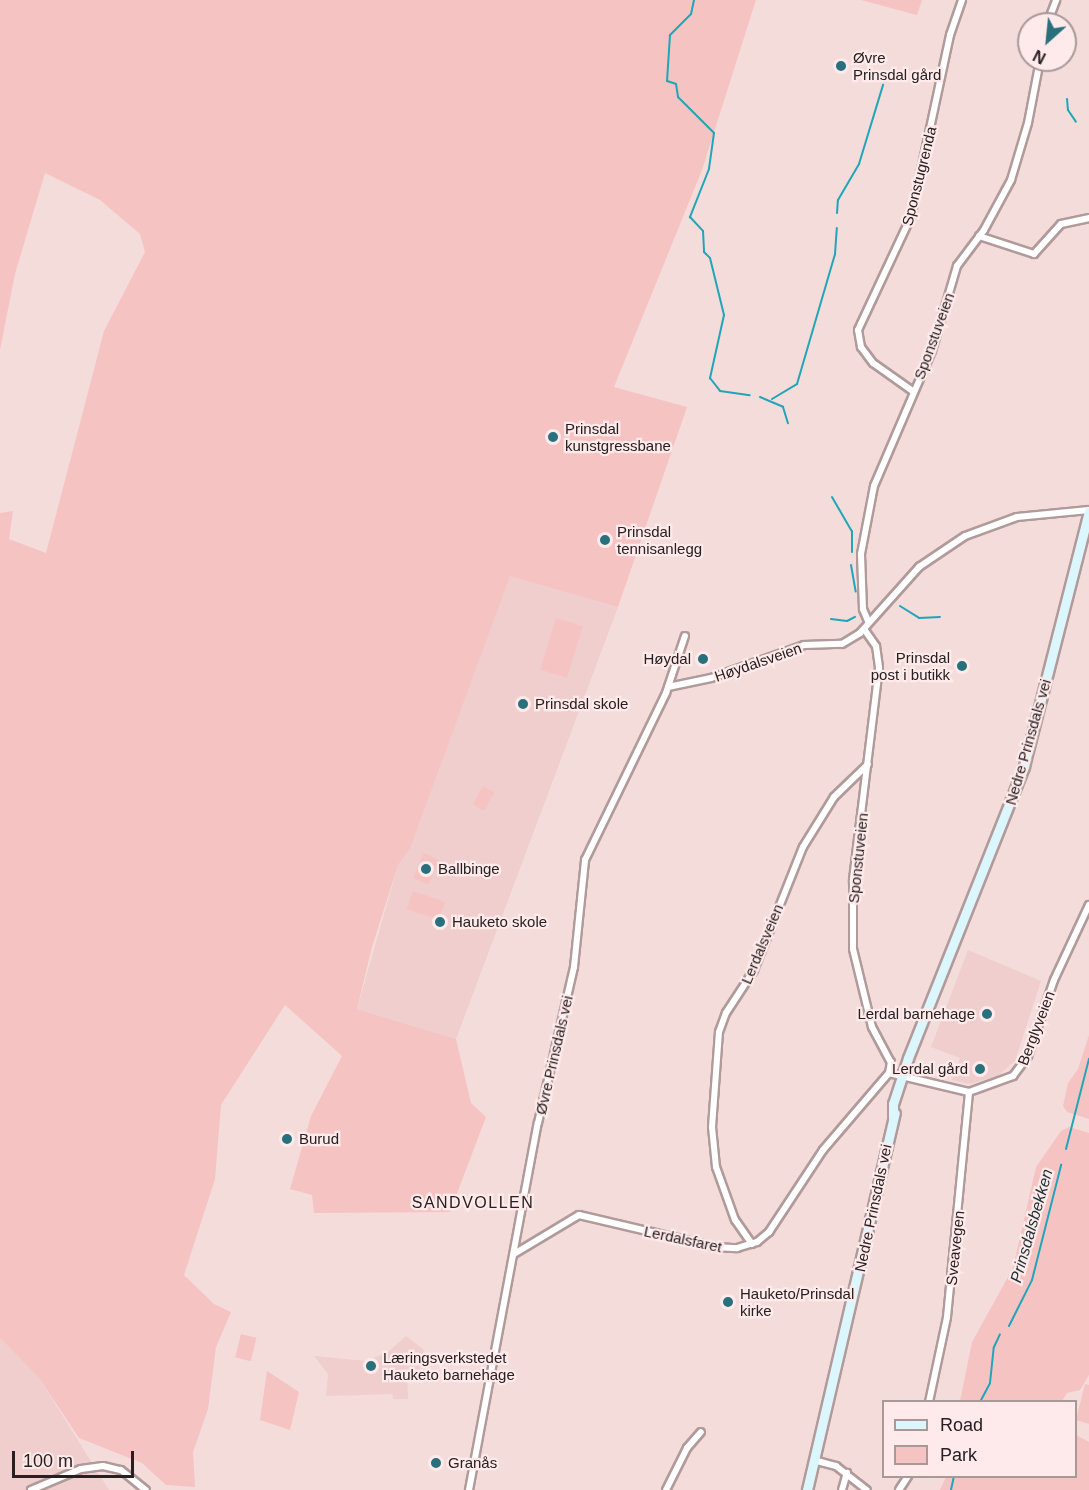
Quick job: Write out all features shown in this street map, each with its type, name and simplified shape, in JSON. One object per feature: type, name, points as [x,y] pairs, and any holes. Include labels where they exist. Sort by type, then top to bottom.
[{"type":"main road","name":"Nedre Prinsdals vei","points":[[807,1490],[817,1461],[893,1117],[933,1000],[1026,761],[1089,511]]},
{"type":"main road","name":"Nedre Prinsdals vei","points":[[813,1474],[813,1490]]},
{"type":"street","name":"Sponstugrenda","points":[[914,392],[873,363],[861,347],[858,330],[911,217],[951,29],[962,0]]},
{"type":"street","name":"Sponstuveien","points":[[868,621],[862,600],[861,554],[871,496],[887,448],[914,392],[944,318],[957,266],[979,237],[1014,172],[1037,72]]},
{"type":"street","points":[[979,237],[1034,254],[1061,224],[1089,218]]},
{"type":"street","points":[[864,629],[868,621],[919,567],[965,536],[1017,517],[1089,511]]},
{"type":"street","name":"Sponstuveien","points":[[864,629],[873,640],[879,661],[853,890],[853,949],[872,1027],[891,1062],[890,1073]]},
{"type":"street","name":"Høydalsveien","points":[[668,687],[711,678],[804,645],[842,644],[864,629]]},
{"type":"street","name":"Øvre Prinsdals vei","points":[[469,1490],[541,1110],[574,967],[585,860],[668,687],[685,636]]},
{"type":"street","name":"Lerdalsveien","points":[[752,1244],[727,1201],[714,1155],[712,1089],[719,1032],[726,1013],[754,970],[803,847],[834,797],[868,764]]},
{"type":"street","name":"Berglyveien","points":[[969,1092],[1006,1081],[1023,1066],[1054,980],[1089,905]]},
{"type":"street","points":[[752,1244],[769,1232],[823,1150],[890,1073],[969,1092]]},
{"type":"street","name":"Sveavegen","points":[[929,1400],[946,1325],[969,1092]]},
{"type":"street","name":"Lerdalsfaret","points":[[514,1254],[579,1215],[714,1247],[752,1244]]},
{"type":"street","points":[[666,1490],[687,1448],[701,1432]]},
{"type":"street","points":[[817,1461],[847,1473],[867,1490]]},
{"type":"street","points":[[31,1490],[75,1471],[103,1466],[121,1470],[146,1490]]},
{"type":"street","points":[[842,1490],[847,1473]]},
{"type":"shaded area","name":"Prinsdal skole","points":[[510,575],[618,607],[456,1039],[357,1009],[398,865],[410,849]]},
{"type":"shaded area","name":"Lerdal barnehage","points":[[968,950],[1041,981],[1015,1061],[997,1076],[970,1084],[952,1080],[960,1058],[931,1047]]},
{"type":"shaded area","name":"Læringsverkstedet Hauketo barnehage","points":[[406,1336],[424,1350],[419,1371],[407,1373],[408,1399],[393,1399],[392,1394],[326,1396],[328,1374],[314,1356],[366,1361],[388,1352]]},
{"type":"shaded area","points":[[0,1338],[39,1378],[109,1490],[0,1490]]},
{"type":"green space","points":[[0,0],[756,0],[702,170],[614,387],[687,407],[618,607],[510,576],[410,849],[398,865],[372,947],[357,1009],[456,1039],[471,1103],[486,1117],[450,1212],[314,1213],[312,1195],[290,1189],[311,1116],[342,1056],[285,1005],[221,1105],[215,1179],[184,1275],[214,1304],[231,1312],[216,1347],[208,1409],[193,1452],[195,1487],[166,1485],[142,1463],[79,1438],[39,1378],[0,1338],[0,513],[13,511],[9,539],[46,553],[104,331],[145,252],[140,234],[100,200],[45,173],[15,274],[0,350]]},
{"type":"green space","points":[[861,0],[922,0],[917,15]]},
{"type":"green space","points":[[556,618],[583,626],[567,678],[540,670]]},
{"type":"green space","points":[[483,786],[494,792],[484,811],[473,804]]},
{"type":"green space","name":"Ballbinge","points":[[424,853],[440,860],[429,885],[413,878]]},
{"type":"green space","points":[[413,891],[445,902],[439,920],[407,909]]},
{"type":"green space","points":[[1089,1035],[1089,1119],[1067,1112],[1063,1106],[1068,1083],[1078,1069]]},
{"type":"green space","points":[[1069,1127],[1089,1133],[1089,1375],[1080,1390],[1067,1393],[1063,1400],[960,1400],[972,1342],[1013,1268],[1036,1167],[1061,1131]]},
{"type":"green space","points":[[241,1334],[257,1338],[251,1361],[235,1357]]},
{"type":"green space","points":[[267,1371],[299,1392],[290,1430],[260,1420]]},
{"type":"green space","points":[[1085,1384],[1089,1385],[1089,1424],[1077,1420]]},
{"type":"green space","points":[[1077,1436],[1089,1442],[1089,1490],[940,1490],[946,1478],[1077,1478]]},
{"type":"waterway","points":[[694,0],[691,14],[670,35],[667,81],[676,84],[678,97],[714,133],[709,169],[690,217],[703,231],[704,252],[710,258],[724,315],[710,378],[720,391],[750,395]]},
{"type":"waterway","points":[[837,213],[838,200],[859,164],[883,85]]},
{"type":"waterway","points":[[1067,99],[1068,110],[1076,122]]},
{"type":"waterway","points":[[772,399],[797,384],[835,254],[837,228]]},
{"type":"waterway","points":[[760,397],[783,407],[788,423]]},
{"type":"waterway","points":[[832,497],[852,531],[852,552]]},
{"type":"waterway","points":[[851,565],[856,592]]},
{"type":"waterway","points":[[900,606],[919,618],[940,617]]},
{"type":"waterway","points":[[831,619],[847,621],[855,617]]},
{"type":"waterway","name":"Prinsdalsbekken","points":[[1066,1149],[1089,1059]]},
{"type":"waterway","name":"Prinsdalsbekken","points":[[1009,1326],[1032,1280],[1061,1165]]},
{"type":"waterway","name":"Prinsdalsbekken","points":[[981,1400],[990,1383],[994,1347],[1000,1334]]},
{"type":"waterway","name":"Prinsdalsbekken","points":[[951,1490],[954,1478]]},
{"type":"place","name":"Øvre Prinsdal gård","points":[[841,66]]},
{"type":"place","name":"Prinsdal kunstgressbane","points":[[553,437]]},
{"type":"place","name":"Prinsdal tennisanlegg","points":[[605,540]]},
{"type":"place","name":"Høydal","points":[[703,659]]},
{"type":"place","name":"Prinsdal post i butikk","points":[[962,666]]},
{"type":"place","name":"Prinsdal skole","points":[[523,704]]},
{"type":"place","name":"Ballbinge","points":[[426,869]]},
{"type":"place","name":"Hauketo skole","points":[[440,922]]},
{"type":"place","name":"Lerdal barnehage","points":[[987,1014]]},
{"type":"place","name":"Lerdal gård","points":[[980,1069]]},
{"type":"place","name":"Burud","points":[[287,1139]]},
{"type":"place","name":"Hauketo/Prinsdal kirke","points":[[728,1302]]},
{"type":"place","name":"Læringsverkstedet Hauketo barnehage","points":[[371,1366]]},
{"type":"place","name":"Granås","points":[[436,1463]]},
{"type":"district","name":"SANDVOLLEN","points":[[473,1203]]}]
